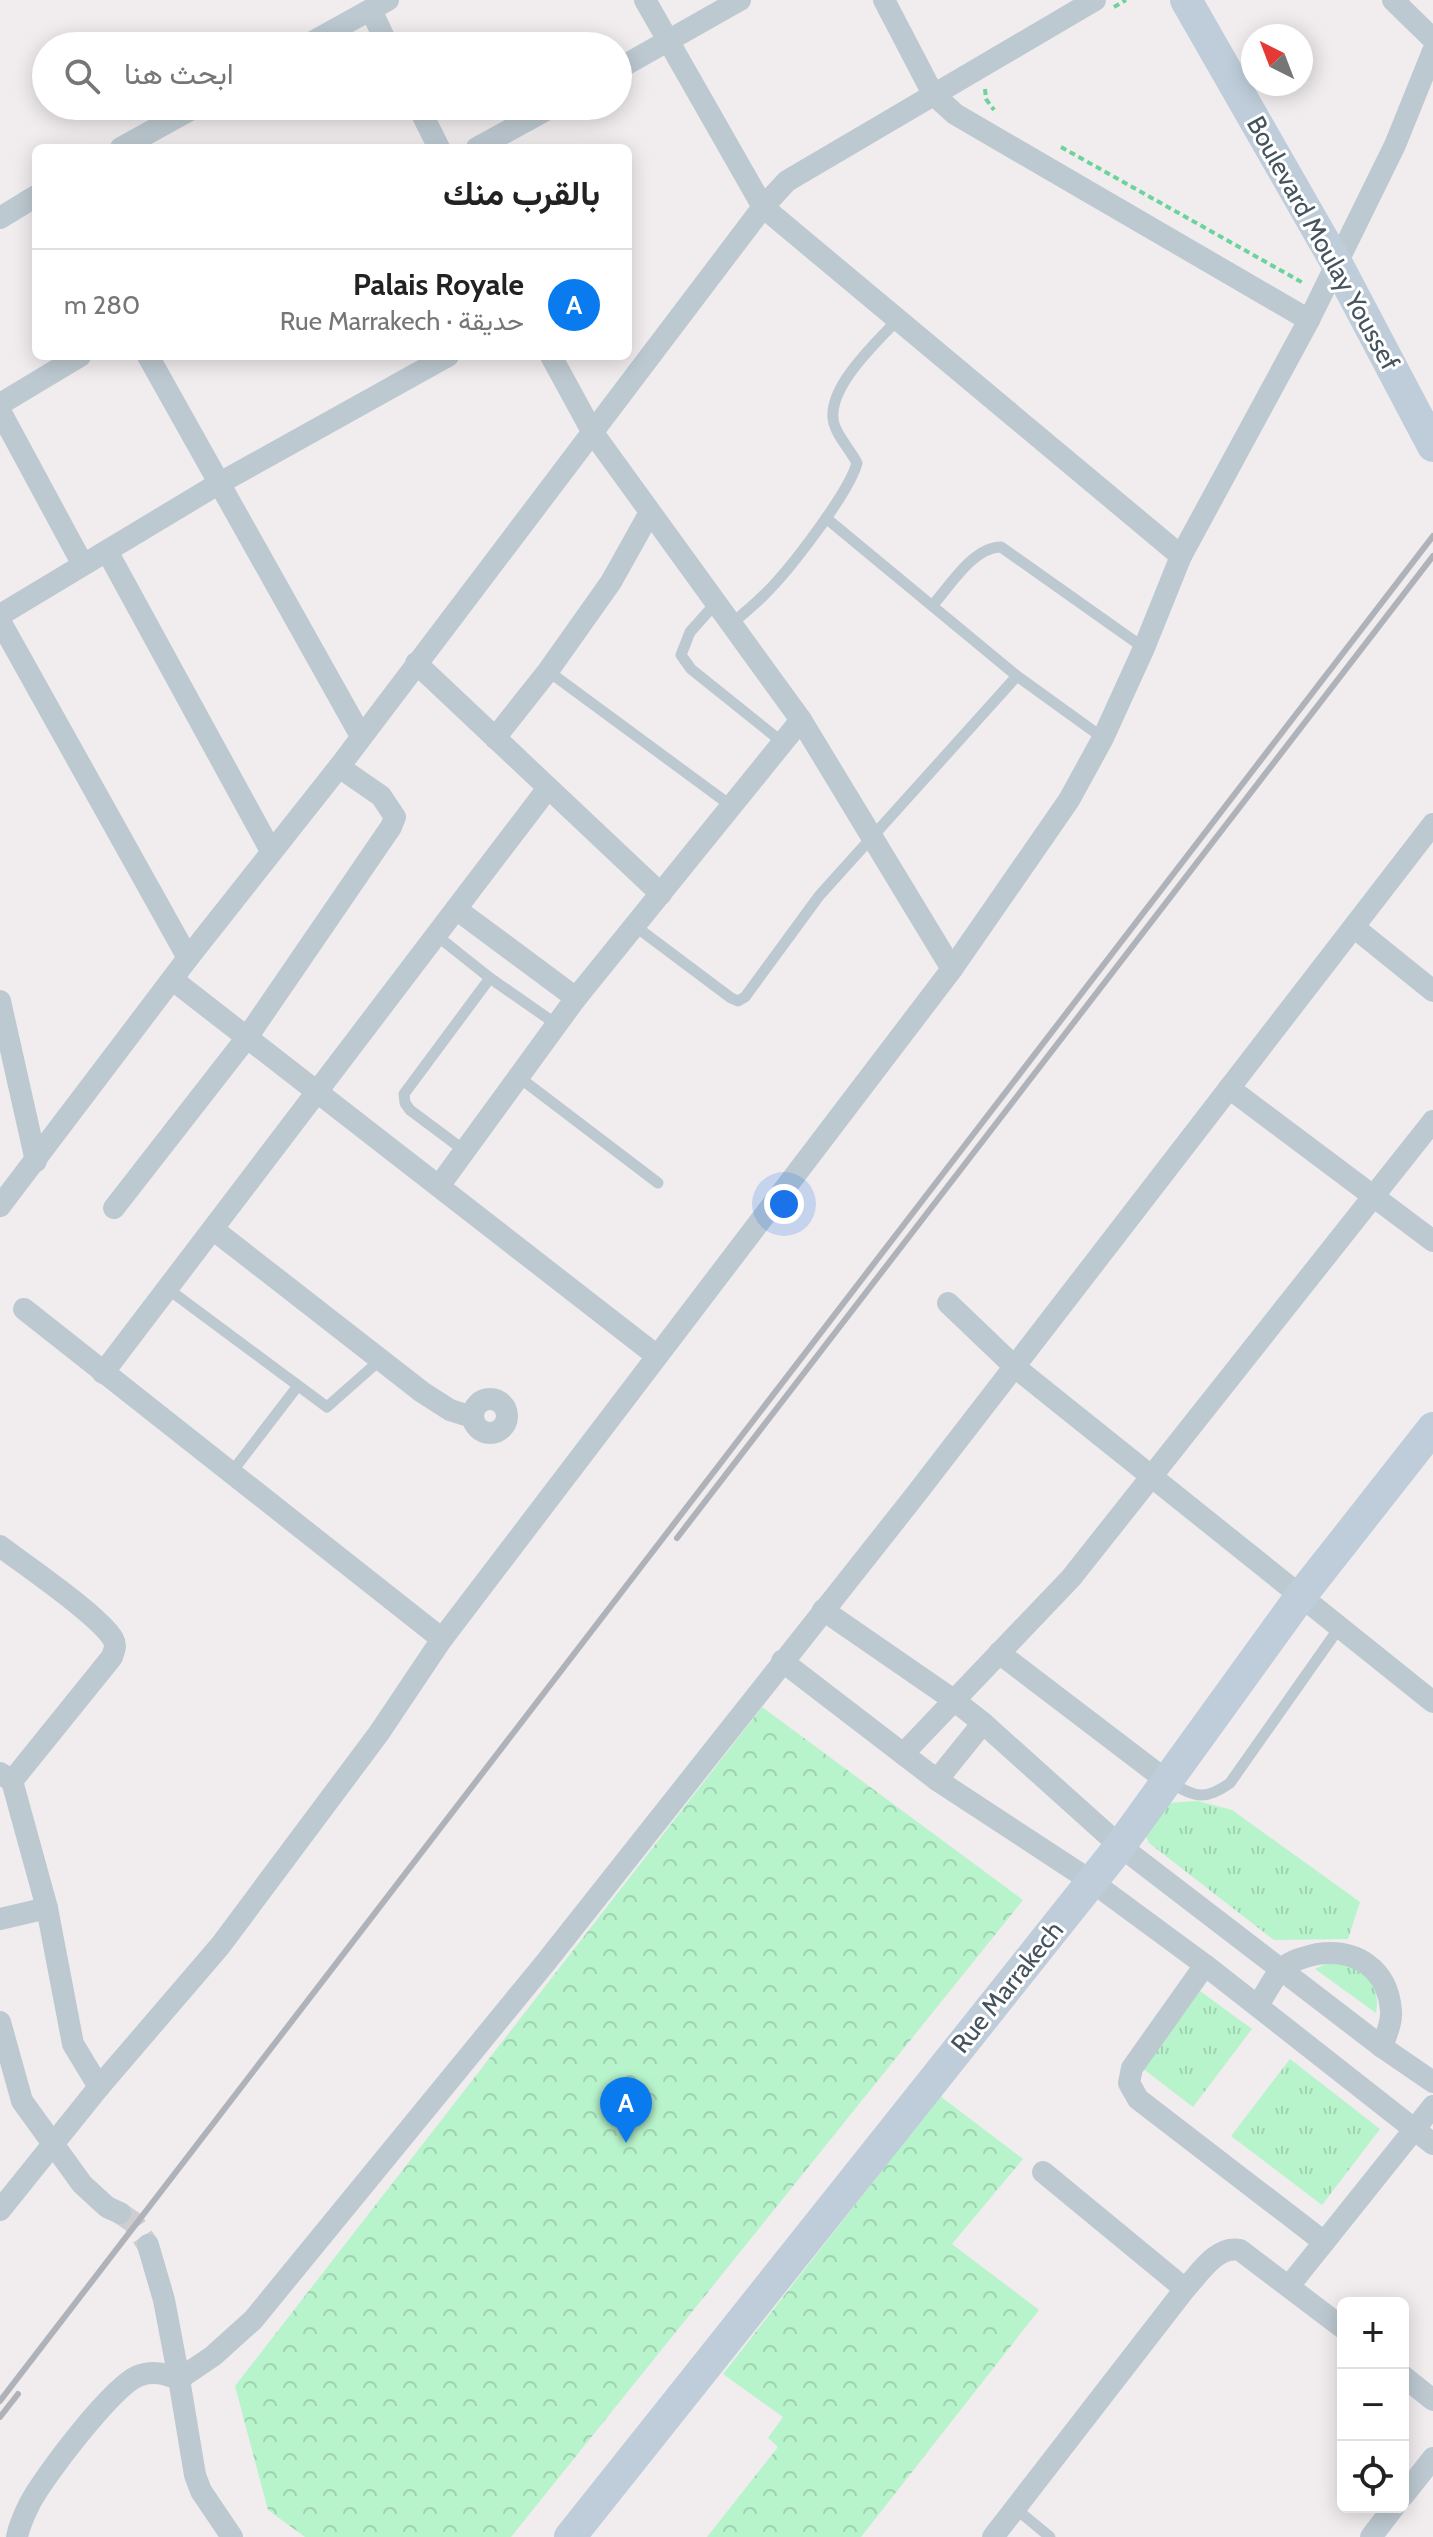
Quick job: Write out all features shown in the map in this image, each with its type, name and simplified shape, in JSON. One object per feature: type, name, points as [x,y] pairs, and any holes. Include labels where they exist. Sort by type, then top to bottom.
[{"type":"street","points":[[645,0],[763,207],[1181,556]]},
{"type":"street","points":[[632,61],[740,0]]},
{"type":"street","points":[[884,0],[933,94],[955,114],[1300,315]]},
{"type":"street","name":"Boulevard Moulay Youssef","points":[[1186,0],[1430,431]]},
{"type":"street","points":[[1393,0],[1433,39]]},
{"type":"street","points":[[0,1206],[188,958],[339,767],[763,207],[787,181],[933,94],[1104,4]]},
{"type":"street","points":[[330,32],[379,5],[385,32]]},
{"type":"street","points":[[0,2210],[99,2087],[220,1946],[379,1733],[442,1639],[952,969],[1069,800],[1103,738],[1181,556],[1300,315],[1337,264],[1395,145],[1433,51]]},
{"type":"street","points":[[128,144],[172,120]]},
{"type":"street","points":[[425,120],[437,144]]},
{"type":"street","points":[[484,144],[528,120]]},
{"type":"street","points":[[0,218],[32,198]]},
{"type":"street","points":[[0,404],[73,360]]},
{"type":"street","points":[[150,360],[361,736]]},
{"type":"street","points":[[553,360],[593,433],[801,720],[952,969]]},
{"type":"street","points":[[188,958],[0,618],[82,563],[423,362]]},
{"type":"street","points":[[0,411],[82,563]]},
{"type":"street","points":[[495,738],[548,671],[611,582],[649,514]]},
{"type":"street","points":[[107,551],[271,851]]},
{"type":"street","points":[[416,663],[661,894]]},
{"type":"street","points":[[439,1186],[576,998],[801,720]]},
{"type":"street","points":[[114,1208],[248,1036],[391,827],[395,817],[381,796],[339,767]]},
{"type":"street","points":[[103,1373],[548,788]]},
{"type":"street","points":[[179,2379],[213,2356],[253,2320],[546,1962],[1015,1367],[1433,824]]},
{"type":"street","points":[[456,909],[576,998]]},
{"type":"street","points":[[1355,928],[1433,991]]},
{"type":"street","points":[[173,980],[657,1356]]},
{"type":"street","points":[[0,1001],[36,1161]]},
{"type":"street","points":[[1229,1088],[1433,1241]]},
{"type":"street","points":[[903,1754],[1071,1578],[1433,1121]]},
{"type":"street","points":[[214,1230],[379,1361],[450,1410],[472,1417]]},
{"type":"street","points":[[948,1303],[1015,1367],[1433,1702]]},
{"type":"street","points":[[24,1309],[442,1639]]},
{"type":"street","name":"Rue Marrakech","points":[[570,2537],[1120,1846],[1300,1597],[1433,1428]]},
{"type":"street","points":[[0,1546],[89,1615],[116,1644],[112,1657],[6,1777],[47,1908],[73,2044],[99,2087]]},
{"type":"street","points":[[823,1610],[955,1701],[1120,1846],[1382,2047],[1433,2082]]},
{"type":"street","points":[[999,1653],[1167,1781]]},
{"type":"street","points":[[782,1661],[937,1780],[1091,1881],[1205,1965],[1433,2144]]},
{"type":"street","points":[[937,1780],[983,1723]]},
{"type":"street","points":[[0,1919],[47,1908]]},
{"type":"street","points":[[1258,2005],[1282,1969],[1301,1958],[1338,1951],[1354,1955],[1381,1978],[1388,1993],[1391,2013],[1382,2047]]},
{"type":"street","points":[[1205,1965],[1132,2068],[1129,2083],[1138,2099],[1324,2242]]},
{"type":"street","points":[[2,2038],[22,2101],[33,2119],[54,2142],[82,2184],[107,2207],[120,2213]]},
{"type":"street","points":[[0,2083],[22,2101]]},
{"type":"street","points":[[1289,2286],[1433,2106]]},
{"type":"street","points":[[1043,2172],[1185,2289]]},
{"type":"street","points":[[148,2245],[164,2300],[195,2475],[201,2491],[232,2537]]},
{"type":"street","points":[[993,2537],[1185,2289],[1219,2253],[1230,2248],[1240,2250],[1337,2323]]},
{"type":"street","points":[[17,2537],[31,2501],[71,2445],[115,2394],[136,2377],[158,2371],[179,2379]]},
{"type":"street","points":[[1409,2381],[1433,2400]]},
{"type":"street","points":[[1409,2488],[1433,2458]]},
{"type":"street","points":[[1371,2537],[1389,2513]]},
{"type":"lane","points":[[730,625],[766,593],[826,518],[854,475],[857,463],[836,428],[833,417],[835,403],[852,370],[899,318]]},
{"type":"lane","points":[[826,518],[1017,676],[1103,738]]},
{"type":"lane","points":[[932,606],[975,558],[986,549],[1001,547],[1144,648]]},
{"type":"lane","points":[[715,604],[690,632],[681,655],[691,669],[782,742]]},
{"type":"lane","points":[[548,671],[730,805]]},
{"type":"lane","points":[[635,926],[731,998],[738,1001],[745,997],[819,896],[1017,676]]},
{"type":"lane","points":[[436,935],[556,1024]]},
{"type":"lane","points":[[465,1151],[410,1110],[404,1094],[490,978]]},
{"type":"lane","points":[[520,1078],[658,1183]]},
{"type":"lane","points":[[168,1289],[327,1407],[379,1361]]},
{"type":"lane","points":[[231,1473],[297,1387]]},
{"type":"lane","points":[[1167,1781],[1189,1794],[1205,1796],[1230,1783],[1339,1628]]},
{"type":"lane","points":[[1015,2508],[1050,2537]]},
{"type":"path","points":[[1104,4],[1126,0]]},
{"type":"path","points":[[988,79],[986,99],[995,110]]},
{"type":"path","points":[[1049,140],[1305,284],[1300,315]]},
{"type":"green space","points":[[762,1707],[1023,1900],[511,2537],[305,2537],[268,2510],[235,2386]]},
{"type":"green space","points":[[1198,1801],[1232,1810],[1360,1902],[1348,1939],[1274,1940],[1149,1843],[1143,1829],[1168,1803]]},
{"type":"green space","points":[[1330,1962],[1351,1967],[1366,1976],[1376,1991],[1376,2013],[1315,1969]]},
{"type":"green space","points":[[1200,1991],[1252,2029],[1193,2107],[1142,2068]]},
{"type":"green space","points":[[1290,2059],[1380,2129],[1322,2205],[1231,2136]]},
{"type":"green space","points":[[940,2096],[1023,2159],[952,2244],[1039,2310],[861,2537],[707,2537],[778,2447],[768,2438],[783,2417],[723,2374]]},
{"type":"tunnel","points":[[120,2213],[133,2222],[148,2245]]},
{"type":"railway","points":[[0,2401],[1433,536]]},
{"type":"railway","points":[[677,1538],[1433,556]]},
{"type":"railway","points":[[0,2417],[18,2394]]},
{"type":"place","name":"Palais Royale","points":[[626,2143]]}]
